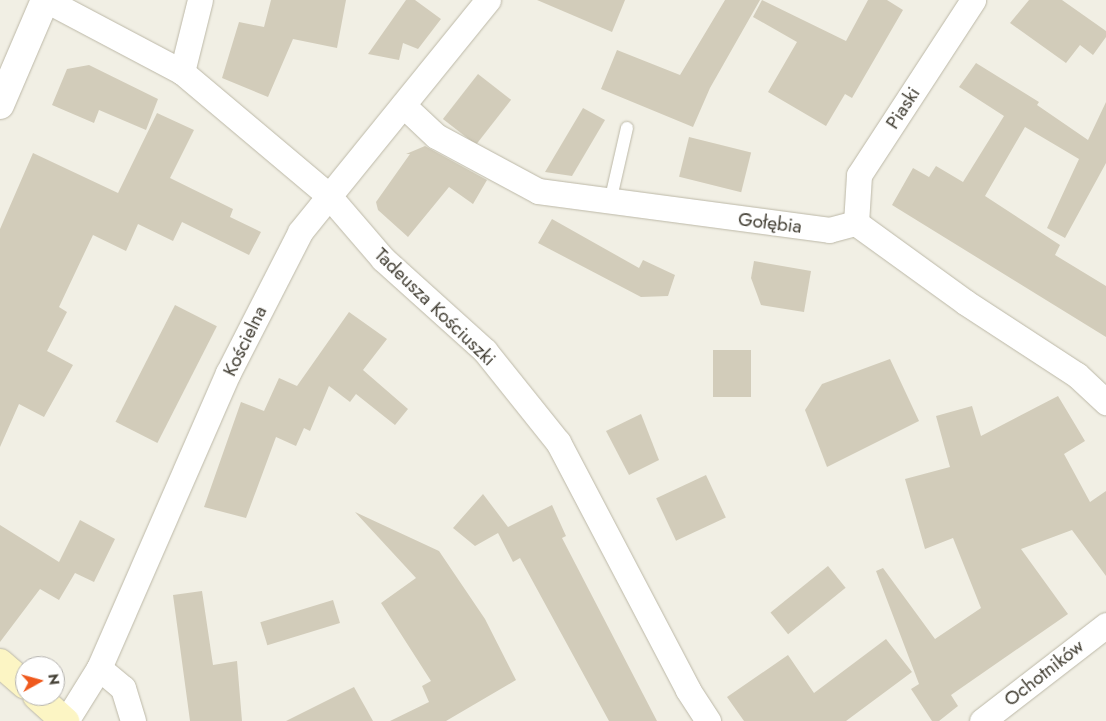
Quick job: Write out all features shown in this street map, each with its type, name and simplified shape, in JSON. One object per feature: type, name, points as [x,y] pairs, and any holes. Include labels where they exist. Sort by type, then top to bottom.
[{"type":"main road","points":[[0,664],[15,677]]},
{"type":"main road","points":[[49,706],[66,721]]},
{"type":"street","name":"Tadeusza Kościuszki","points":[[45,0],[182,72],[328,195],[383,259],[485,351],[558,442],[688,690],[708,721]]},
{"type":"street","points":[[0,105],[45,0]]},
{"type":"street","points":[[182,72],[200,0]]},
{"type":"street","name":"Kościelna","points":[[66,721],[98,668],[228,373],[300,232],[328,195],[488,0]]},
{"type":"street","name":"Piaski","points":[[856,223],[859,175],[973,0]]},
{"type":"street","name":"Gołębia","points":[[403,105],[436,136],[538,192],[829,230],[856,223]]},
{"type":"street","points":[[856,223],[966,302],[1077,375],[1106,402]]},
{"type":"street","name":"Ochotników","points":[[982,721],[1106,625]]},
{"type":"street","points":[[98,668],[123,688],[133,721]]},
{"type":"lane","points":[[610,202],[627,128]]},
{"type":"building","points":[[271,0],[346,0],[337,48],[293,39],[268,97],[222,78],[239,22],[264,27]]},
{"type":"building","points":[[406,0],[415,0],[441,19],[418,49],[403,43],[399,60],[368,54]]},
{"type":"building","points":[[537,0],[625,0],[612,32]]},
{"type":"building","points":[[725,0],[760,0],[710,88],[693,127],[601,89],[617,50],[680,75]]},
{"type":"building","points":[[762,0],[846,41],[868,0],[887,0],[903,10],[852,98],[845,94],[826,126],[768,92],[797,42],[753,17]]},
{"type":"building","points":[[1029,0],[1062,0],[1106,31],[1106,37],[1093,55],[1080,45],[1066,63],[1010,23]]},
{"type":"building","points":[[976,63],[1039,102],[1037,105],[1088,140],[1106,102],[1106,163],[1065,238],[1047,228],[1079,159],[1025,127],[985,196],[1060,245],[1055,255],[1106,286],[1106,337],[892,205],[913,168],[929,177],[936,166],[963,182],[1004,116],[959,87]]},
{"type":"building","points":[[89,65],[158,99],[146,130],[99,110],[94,123],[52,105],[67,69]]},
{"type":"building","points":[[478,74],[511,100],[476,145],[443,119]]},
{"type":"building","points":[[583,108],[605,120],[572,176],[545,172]]},
{"type":"building","points":[[157,113],[194,130],[170,178],[233,209],[230,217],[261,232],[249,255],[182,222],[173,241],[138,224],[126,251],[93,235],[59,307],[67,312],[47,351],[73,365],[44,417],[19,404],[0,447],[0,229],[33,153],[118,193]]},
{"type":"building","points":[[689,137],[751,152],[741,192],[679,177]]},
{"type":"building","points":[[425,146],[487,180],[473,204],[449,187],[408,237],[378,210],[376,202],[410,154],[406,154]]},
{"type":"building","points":[[552,219],[639,268],[643,260],[675,275],[668,296],[641,297],[538,243]]},
{"type":"building","points":[[754,261],[811,271],[804,312],[761,305],[751,278]]},
{"type":"building","points":[[175,305],[217,326],[157,443],[116,422]]},
{"type":"building","points":[[349,312],[387,339],[363,370],[408,409],[395,425],[356,394],[350,402],[329,386],[310,431],[304,428],[296,446],[276,437],[246,518],[204,507],[241,402],[264,411],[279,378],[297,386]]},
{"type":"building","points":[[713,350],[751,350],[751,397],[713,397]]},
{"type":"building","points":[[890,359],[919,421],[827,467],[805,410],[822,384]]},
{"type":"building","points":[[1058,396],[1085,441],[1064,454],[1090,502],[1106,491],[1106,576],[1072,530],[1021,549],[1068,614],[951,695],[958,706],[939,721],[932,721],[911,689],[919,684],[876,571],[883,568],[935,639],[981,608],[953,538],[925,549],[905,479],[950,467],[936,416],[972,406],[981,436]]},
{"type":"building","points":[[641,414],[659,460],[629,475],[606,431]]},
{"type":"building","points":[[706,475],[726,518],[676,541],[656,498]]},
{"type":"building","points":[[483,494],[508,527],[552,505],[566,536],[562,538],[657,721],[609,721],[520,558],[513,562],[498,533],[475,546],[453,528]]},
{"type":"building","points":[[355,512],[439,551],[485,619],[516,680],[446,721],[390,721],[429,702],[422,686],[431,681],[381,603],[416,578]]},
{"type":"building","points":[[80,520],[115,539],[94,582],[75,573],[59,600],[40,589],[0,642],[0,525],[59,562]]},
{"type":"building","points":[[828,566],[846,588],[788,634],[770,613]]},
{"type":"building","points":[[202,591],[213,665],[237,661],[242,721],[190,721],[173,595]]},
{"type":"building","points":[[333,600],[340,623],[267,645],[260,622]]},
{"type":"building","points":[[886,639],[912,672],[846,721],[744,721],[727,697],[788,655],[814,693]]},
{"type":"building","points":[[354,687],[373,721],[286,721]]}]
